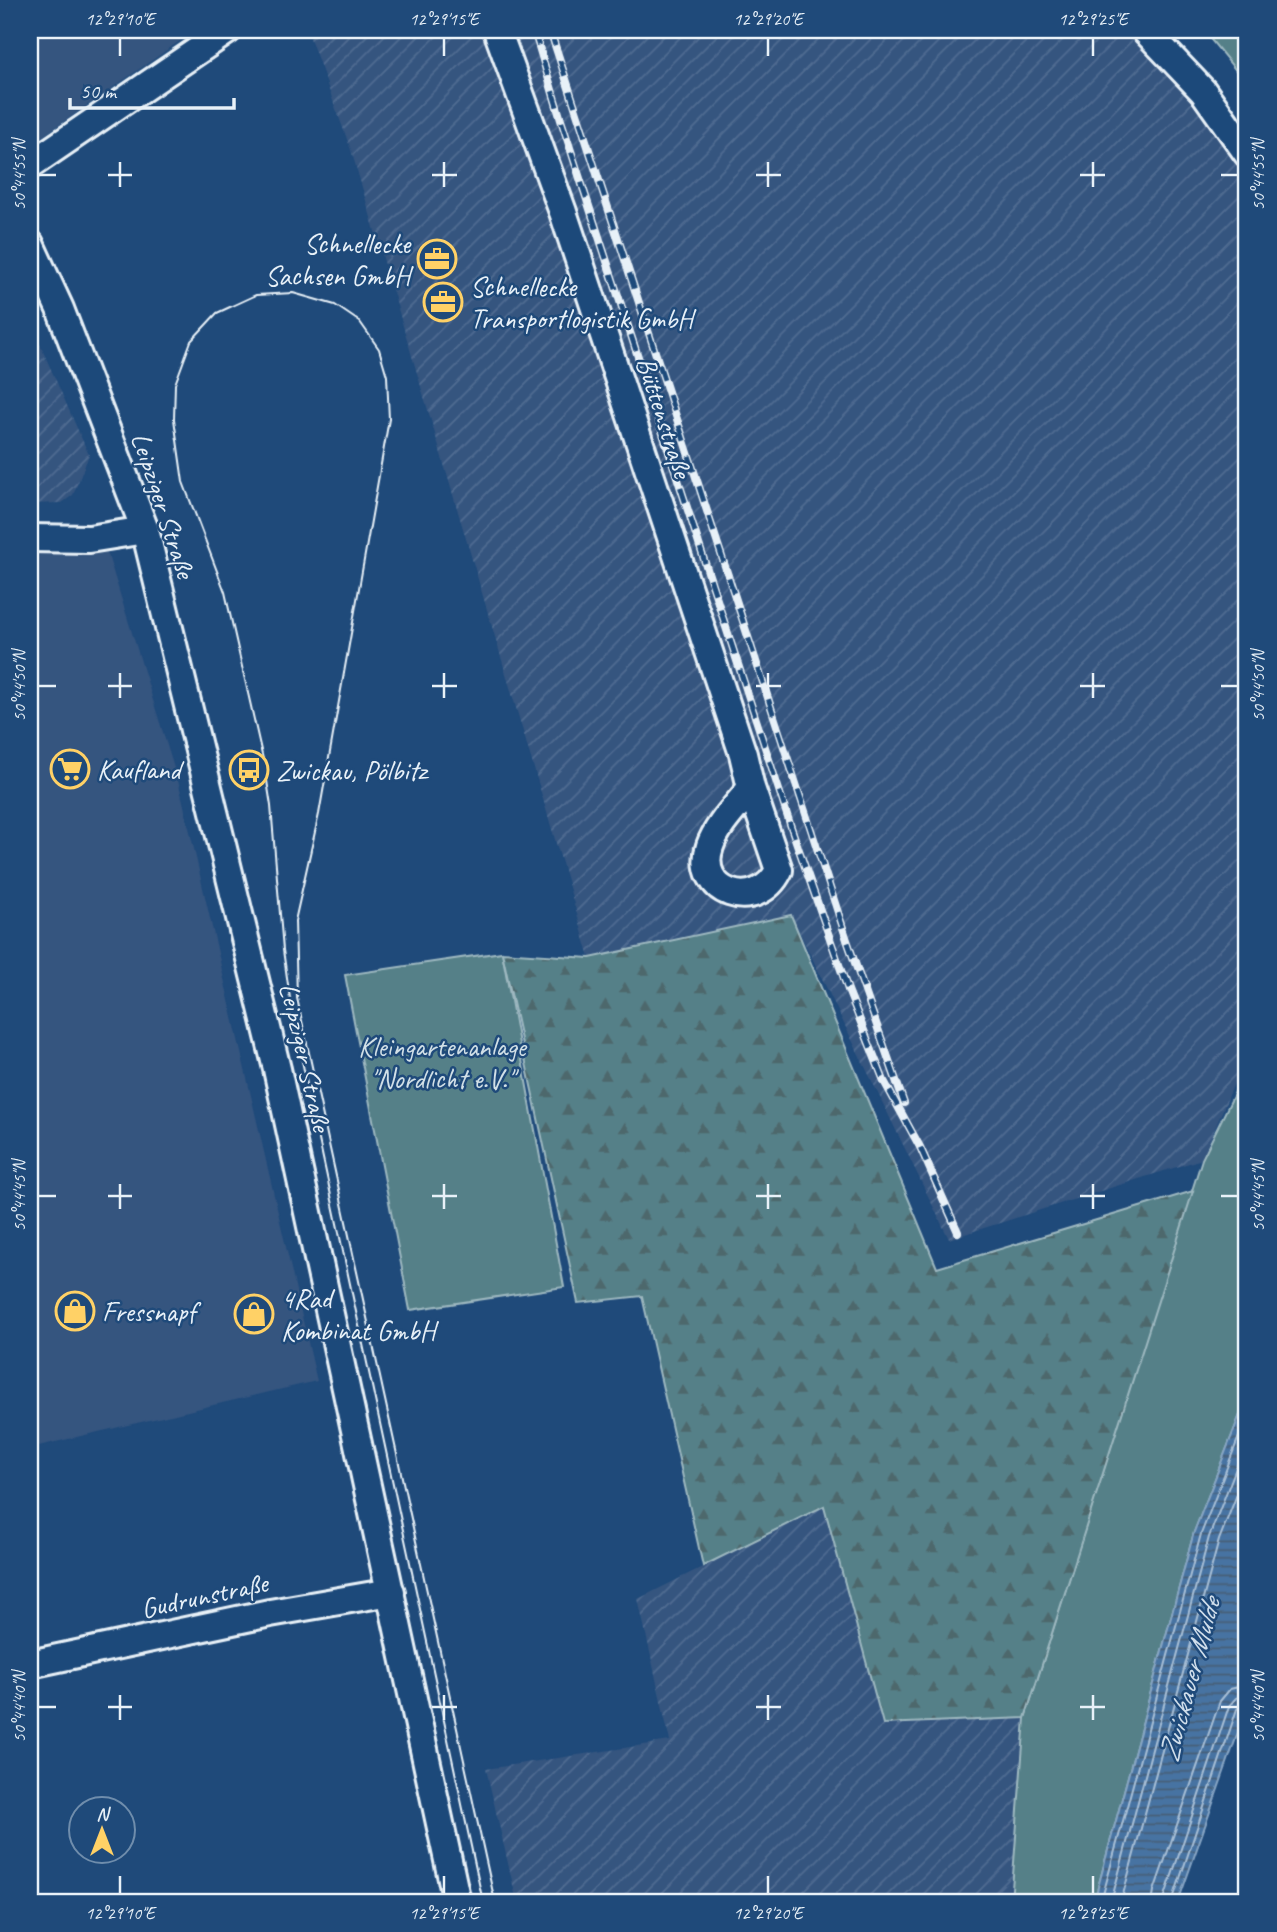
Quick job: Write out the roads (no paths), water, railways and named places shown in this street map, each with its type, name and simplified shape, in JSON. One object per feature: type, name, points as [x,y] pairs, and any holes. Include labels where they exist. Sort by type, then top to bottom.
[{"type":"street","points":[[30,165],[229,30]]},
{"type":"street","name":"Büttenstraße","points":[[497,30],[563,212],[743,754],[751,788]]},
{"type":"street","points":[[1145,30],[1203,90],[1247,153]]},
{"type":"street","name":"Leipziger Straße","points":[[30,244],[60,309],[145,530],[277,1069],[457,1902]]},
{"type":"street","points":[[30,538],[89,539],[145,530]]},
{"type":"street","name":"Gudrunstraße","points":[[30,1664],[271,1613],[391,1592]]},
{"type":"water","name":"Zwickauer Mulde","points":[[1247,1397],[1247,1699],[1242,1721],[1178,1902],[1094,1902],[1194,1532]]},
{"type":"tram line","points":[[483,1902],[293,1019],[283,950],[271,806],[265,768],[225,592],[183,482],[174,419],[175,384],[191,341],[217,313],[256,295],[293,293],[335,305],[360,322],[379,349],[387,376],[389,419],[319,814],[295,921],[297,998],[495,1902]]},
{"type":"railway","points":[[534,30],[791,827],[848,990],[884,1081],[920,1147],[958,1232]]},
{"type":"railway","points":[[550,30],[847,940],[904,1103]]},
{"type":"place","name":"Schnellecke Sachsen GmbH","points":[[437,259]]},
{"type":"place","name":"Schnellecke Transportlogistik GmbH","points":[[443,302]]},
{"type":"place","name":"Kaufland","points":[[70,769]]},
{"type":"place","name":"Zwickau, Pölbitz","points":[[249,770]]},
{"type":"place","name":"Fressnapf","points":[[75,1311]]},
{"type":"place","name":"4Rad Kombinat GmbH","points":[[254,1314]]},
{"type":"park label","name":"Kleingartenanlage \"Nordlicht e.V.\"","points":[[442,1062]]}]
